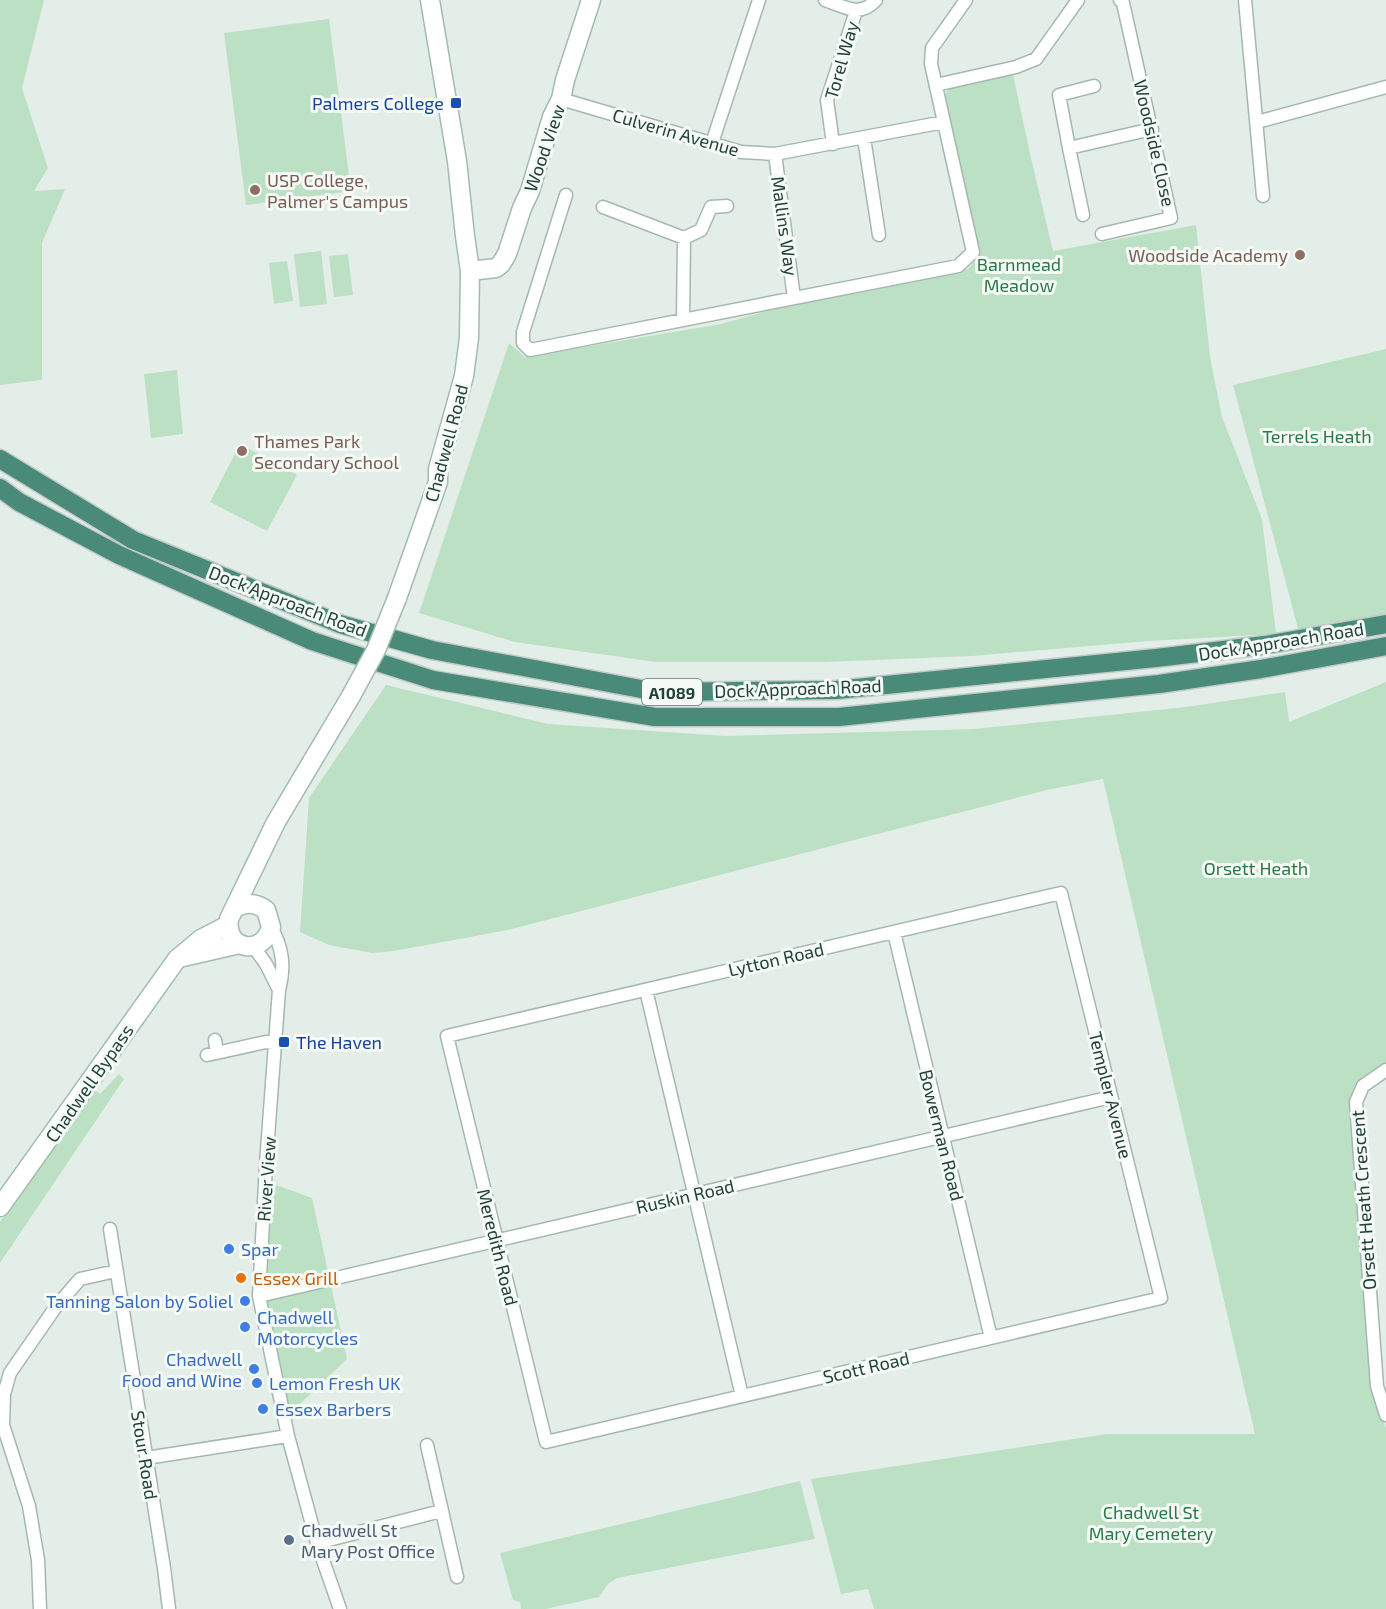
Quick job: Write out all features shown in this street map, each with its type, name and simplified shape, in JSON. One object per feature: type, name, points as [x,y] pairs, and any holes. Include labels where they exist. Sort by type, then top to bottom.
[{"type":"highway","name":"Dock Approach Road","points":[[0,459],[133,540],[340,624],[432,650],[657,692],[836,690],[1265,645],[1386,624]]},
{"type":"highway","name":"Dock Approach Road","points":[[0,488],[19,502],[119,555],[312,641],[433,680],[655,717],[839,717],[1159,684],[1261,669],[1386,646]]},
{"type":"main road","name":"Chadwell Road","points":[[231,917],[262,849],[376,650],[435,493],[438,469],[464,376],[469,338],[470,271],[457,161],[430,0]]},
{"type":"main road","name":"Wood View","points":[[470,271],[496,268],[507,254],[530,191],[552,117],[561,99],[591,0]]},
{"type":"main road","name":"Chadwell Road","points":[[261,906],[258,885],[262,849]]},
{"type":"main road","points":[[177,959],[247,945],[266,939],[271,927],[269,915],[261,906],[247,903],[231,917],[231,936],[247,945]]},
{"type":"main road","name":"Chadwell Bypass","points":[[0,1207],[177,959],[231,917]]},
{"type":"street","points":[[712,143],[759,0]]},
{"type":"street","points":[[825,0],[856,11],[868,9],[876,0]]},
{"type":"street","points":[[566,195],[524,333],[523,343],[530,350],[958,266],[973,252],[931,64],[932,48],[966,0]]},
{"type":"street","points":[[936,85],[1016,67],[1036,59],[1078,0]]},
{"type":"street","name":"Woodside Close","points":[[1102,234],[1172,218],[1123,3],[1120,0]]},
{"type":"street","points":[[1245,0],[1263,196]]},
{"type":"street","name":"Torel Way","points":[[833,144],[827,100],[856,11]]},
{"type":"street","points":[[1083,214],[1059,95],[1094,86]]},
{"type":"street","points":[[1257,122],[1386,87]]},
{"type":"street","name":"Culverin Avenue","points":[[561,99],[741,152],[775,154],[944,122]]},
{"type":"street","points":[[1069,148],[1152,129]]},
{"type":"street","points":[[864,138],[879,235]]},
{"type":"street","name":"Mallins Way","points":[[775,154],[794,298]]},
{"type":"street","points":[[603,207],[684,238],[701,230],[711,207],[727,206]]},
{"type":"street","points":[[683,320],[684,238]]},
{"type":"street","name":"Lytton Road","points":[[490,1026],[1061,893]]},
{"type":"street","name":"Templer Avenue","points":[[1061,893],[1161,1298]]},
{"type":"street","name":"River View","points":[[271,927],[279,941],[284,972],[279,990],[259,1296],[288,1436],[317,1543],[340,1609]]},
{"type":"street","name":"Bowerman Road","points":[[894,932],[992,1338]]},
{"type":"street","points":[[247,945],[266,964],[279,990]]},
{"type":"street","points":[[646,990],[742,1396]]},
{"type":"street","name":"Meredith Road","points":[[490,1026],[447,1036],[542,1424]]},
{"type":"street","points":[[215,1040],[212,1054],[266,1042],[276,1043]]},
{"type":"street","name":"Orsett Heath Crescent","points":[[1386,1070],[1363,1086],[1356,1102],[1377,1386],[1386,1415]]},
{"type":"street","name":"Ruskin Road","points":[[259,1296],[1111,1097]]},
{"type":"street","name":"Stour Road","points":[[110,1229],[169,1609]]},
{"type":"street","points":[[40,1609],[39,1560],[29,1506],[3,1425],[4,1394],[10,1373],[55,1308],[80,1279],[116,1271]]},
{"type":"street","name":"Scott Road","points":[[542,1424],[546,1442],[1161,1298]]},
{"type":"street","points":[[146,1458],[288,1436]]},
{"type":"street","points":[[427,1445],[457,1577]]},
{"type":"street","points":[[317,1543],[441,1511]]},
{"type":"green space","points":[[0,0],[44,0],[22,88],[48,168],[34,191],[65,189],[42,243],[42,380],[0,385]]},
{"type":"green space","points":[[329,19],[351,191],[246,205],[224,33]]},
{"type":"green space","name":"Barnmead Meadow","points":[[1013,75],[1053,251],[1196,225],[1210,357],[1222,417],[1262,519],[1276,634],[1149,641],[972,656],[825,662],[656,662],[515,642],[419,613],[509,343],[525,357],[721,324],[785,306],[968,269],[978,257],[945,95],[950,87]]},
{"type":"green space","points":[[321,251],[327,304],[300,307],[294,254]]},
{"type":"green space","points":[[348,254],[353,295],[334,297],[329,256]]},
{"type":"green space","points":[[287,261],[293,301],[274,304],[269,263]]},
{"type":"green space","name":"Terrels Heath","points":[[1386,349],[1386,618],[1299,632],[1233,385]]},
{"type":"green space","points":[[177,370],[183,434],[151,438],[144,374]]},
{"type":"green space","points":[[240,444],[297,475],[267,531],[210,502]]},
{"type":"green space","points":[[1386,682],[1386,1066],[1356,1087],[1352,1103],[1370,1386],[1386,1428],[1386,1609],[874,1609],[868,1589],[841,1594],[811,1479],[1107,1434],[1255,1434],[1103,779],[1047,790],[508,930],[372,953],[329,945],[300,932],[309,798],[386,685],[548,724],[725,736],[974,729],[1186,707],[1285,692],[1289,722]]},
{"type":"green space","points":[[119,1074],[124,1079],[0,1263],[0,1222],[96,1091],[100,1094]]},
{"type":"green space","points":[[265,1181],[312,1198],[347,1359],[285,1418],[263,1314]]},
{"type":"green space","points":[[800,1481],[815,1539],[617,1578],[608,1584],[599,1597],[546,1609],[521,1609],[520,1602],[513,1600],[500,1553]]},
{"type":"place","name":"Palmers College","points":[[456,103]]},
{"type":"place","name":"USP College, Palmer's Campus","points":[[255,190]]},
{"type":"place","name":"Woodside Academy","points":[[1300,255]]},
{"type":"place","name":"Thames Park Secondary School","points":[[242,451]]},
{"type":"place","name":"The Haven","points":[[284,1042]]},
{"type":"place","name":"Spar","points":[[229,1249]]},
{"type":"place","name":"Essex Grill","points":[[241,1278]]},
{"type":"place","name":"Tanning Salon by Soliel","points":[[245,1301]]},
{"type":"place","name":"Chadwell Motorcycles","points":[[245,1327]]},
{"type":"place","name":"Chadwell Food and Wine","points":[[254,1369]]},
{"type":"place","name":"Lemon Fresh UK","points":[[257,1383]]},
{"type":"place","name":"Essex Barbers","points":[[263,1409]]},
{"type":"place","name":"Chadwell St Mary Post Office","points":[[289,1540]]},
{"type":"park label","name":"Orsett Heath","points":[[1256,868]]},
{"type":"park label","name":"Chadwell St Mary Cemetery","points":[[1151,1522]]}]
